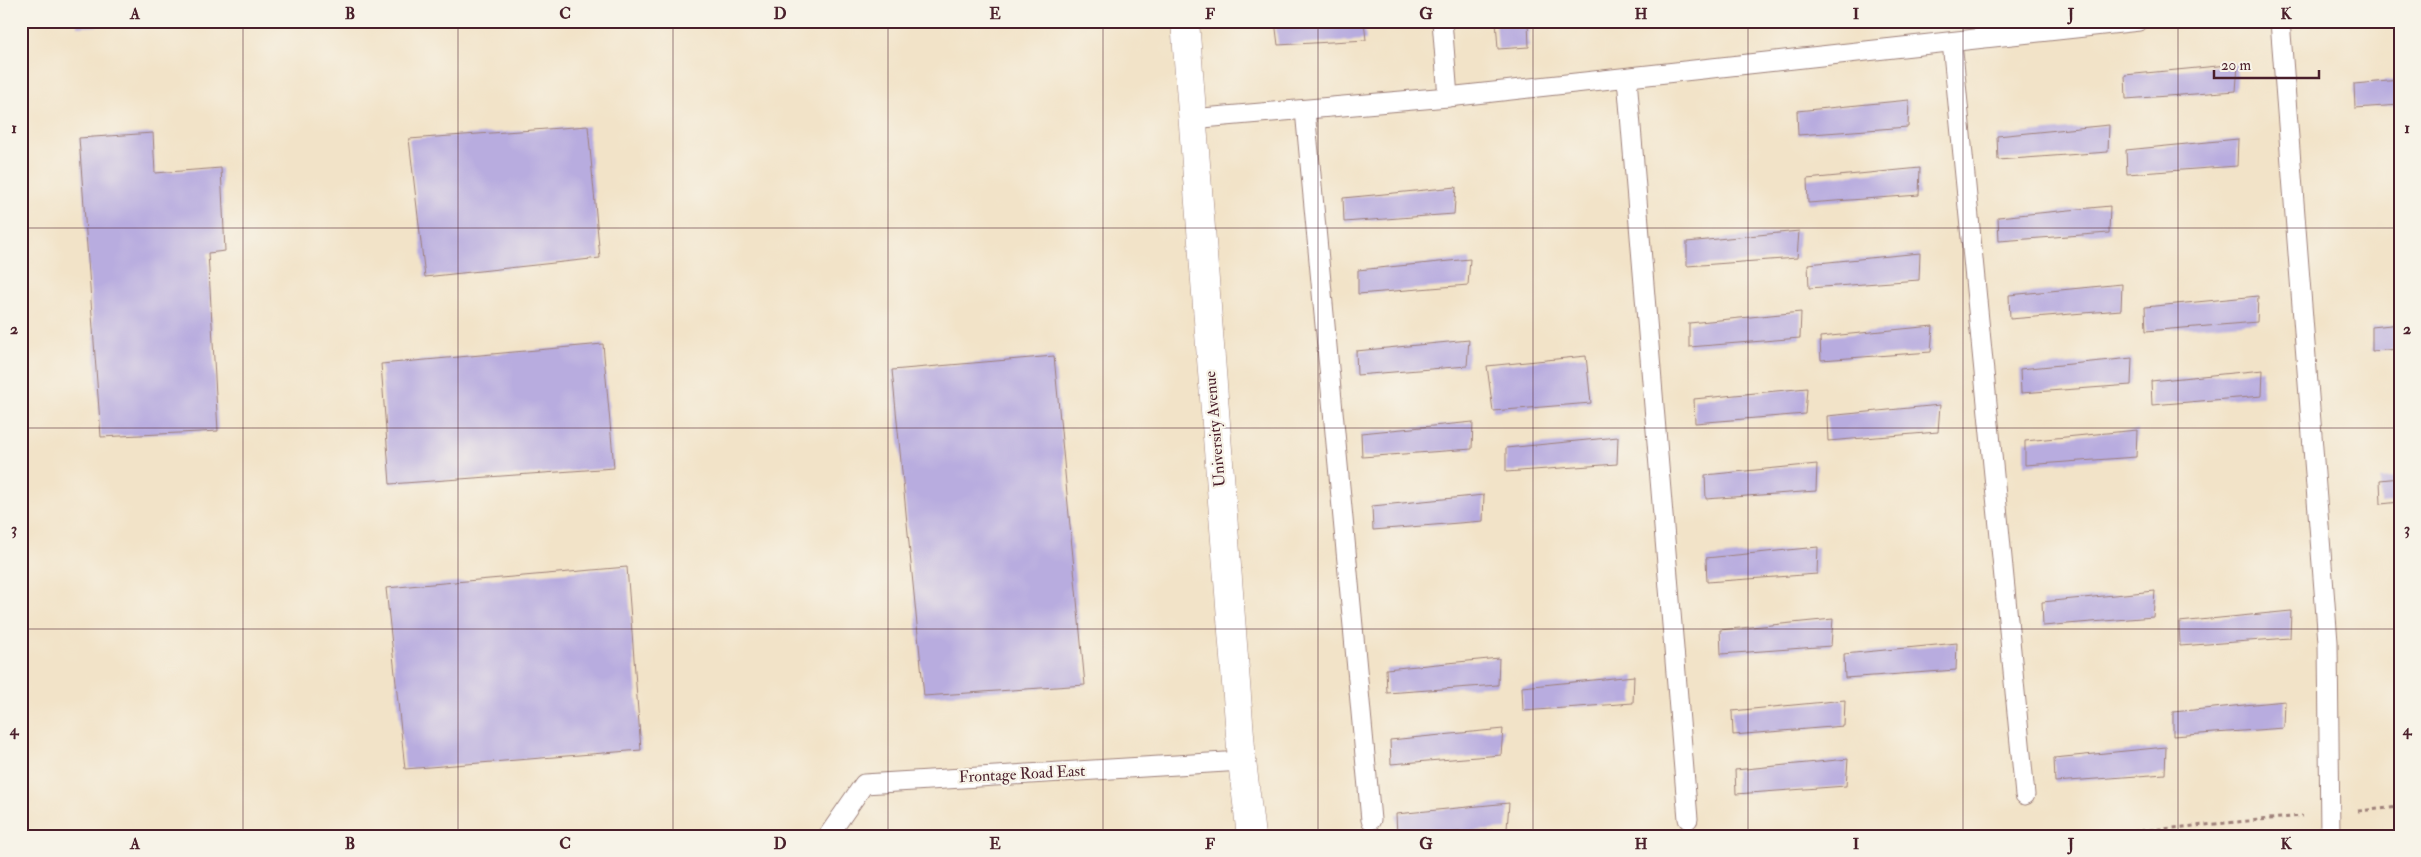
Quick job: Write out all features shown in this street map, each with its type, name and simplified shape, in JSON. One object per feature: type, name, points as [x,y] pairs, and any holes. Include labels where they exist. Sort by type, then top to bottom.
[{"type":"street","name":"University Avenue","points":[[1185,21],[1191,119],[1242,761],[1251,836]]},
{"type":"lane","points":[[1442,21],[1448,97]]},
{"type":"lane","points":[[1191,119],[1448,97],[2139,21]]},
{"type":"lane","points":[[2280,21],[2328,642],[2330,836]]},
{"type":"lane","points":[[1952,42],[2025,795]]},
{"type":"lane","points":[[1627,78],[1688,819]]},
{"type":"lane","points":[[1305,110],[1371,820]]},
{"type":"lane","name":"Frontage Road East","points":[[828,836],[864,784],[1242,761]]},
{"type":"path","points":[[2086,836],[2400,806]]},
{"type":"building","points":[[77,21],[157,21],[157,23],[77,27]]},
{"type":"building","points":[[1275,21],[1364,21],[1366,40],[1278,45]]},
{"type":"building","points":[[1496,21],[1528,21],[1529,47],[1498,49]]},
{"type":"building","points":[[2238,64],[2236,91],[2126,99],[2125,75]]},
{"type":"building","points":[[2400,80],[2400,105],[2355,108],[2354,84]]},
{"type":"building","points":[[1909,100],[1908,127],[1798,135],[1797,111]]},
{"type":"building","points":[[2109,125],[2108,152],[1998,160],[1997,136]]},
{"type":"building","points":[[588,126],[600,258],[425,277],[409,139]]},
{"type":"building","points":[[153,133],[155,173],[221,168],[225,251],[208,253],[218,431],[101,437],[79,138]]},
{"type":"building","points":[[2238,139],[2237,166],[2127,174],[2126,150]]},
{"type":"building","points":[[1920,168],[1919,195],[1808,203],[1807,179]]},
{"type":"building","points":[[1456,187],[1454,214],[1344,222],[1343,198]]},
{"type":"building","points":[[2110,206],[2109,233],[1999,241],[1998,217]]},
{"type":"building","points":[[1799,231],[1797,258],[1687,266],[1687,242]]},
{"type":"building","points":[[1920,253],[1919,280],[1809,288],[1808,264]]},
{"type":"building","points":[[1470,259],[1468,285],[1358,294],[1358,270]]},
{"type":"building","points":[[2122,284],[2121,310],[2010,319],[2009,295]]},
{"type":"building","points":[[2258,296],[2257,322],[2146,331],[2145,307]]},
{"type":"building","points":[[1801,312],[1800,338],[1689,347],[1689,323]]},
{"type":"building","points":[[2400,324],[2400,349],[2372,351],[2372,327]]},
{"type":"building","points":[[1933,326],[1931,352],[1821,360],[1820,337]]},
{"type":"building","points":[[1469,340],[1467,366],[1357,375],[1356,351]]},
{"type":"building","points":[[603,344],[614,468],[390,484],[381,364]]},
{"type":"building","points":[[1054,356],[1085,685],[924,696],[892,370]]},
{"type":"building","points":[[1586,356],[1591,403],[1493,411],[1487,366]]},
{"type":"building","points":[[2132,358],[2131,385],[2021,393],[2020,369]]},
{"type":"building","points":[[2263,370],[2262,396],[2152,405],[2151,381]]},
{"type":"building","points":[[1807,388],[1805,414],[1695,423],[1694,399]]},
{"type":"building","points":[[1940,405],[1938,432],[1828,441],[1827,416]]},
{"type":"building","points":[[1473,422],[1472,449],[1362,457],[1361,433]]},
{"type":"building","points":[[2137,430],[2136,457],[2025,465],[2025,441]]},
{"type":"building","points":[[1618,437],[1617,464],[1506,472],[1506,448]]},
{"type":"building","points":[[1817,464],[1816,491],[1706,499],[1705,475]]},
{"type":"building","points":[[2400,478],[2400,502],[2381,504],[2380,480]]},
{"type":"building","points":[[1484,495],[1483,521],[1373,530],[1372,506]]},
{"type":"building","points":[[1818,547],[1817,574],[1707,582],[1706,558]]},
{"type":"building","points":[[627,567],[641,750],[405,769],[386,588]]},
{"type":"building","points":[[2155,591],[2153,617],[2043,626],[2042,602]]},
{"type":"building","points":[[2291,611],[2290,638],[2180,646],[2179,622]]},
{"type":"building","points":[[1833,619],[1831,646],[1721,654],[1720,630]]},
{"type":"building","points":[[1957,643],[1956,670],[1845,678],[1844,654]]},
{"type":"building","points":[[1499,658],[1498,685],[1387,693],[1386,669]]},
{"type":"building","points":[[1634,676],[1633,703],[1523,711],[1522,687]]},
{"type":"building","points":[[1845,700],[1844,726],[1733,735],[1732,711]]},
{"type":"building","points":[[2285,701],[2284,728],[2173,736],[2173,712]]},
{"type":"building","points":[[1503,729],[1501,755],[1391,764],[1390,740]]},
{"type":"building","points":[[2166,747],[2165,774],[2055,782],[2054,758]]},
{"type":"building","points":[[1848,759],[1846,786],[1736,794],[1735,770]]},
{"type":"building","points":[[1509,803],[1507,829],[1397,836],[1396,814]]}]
